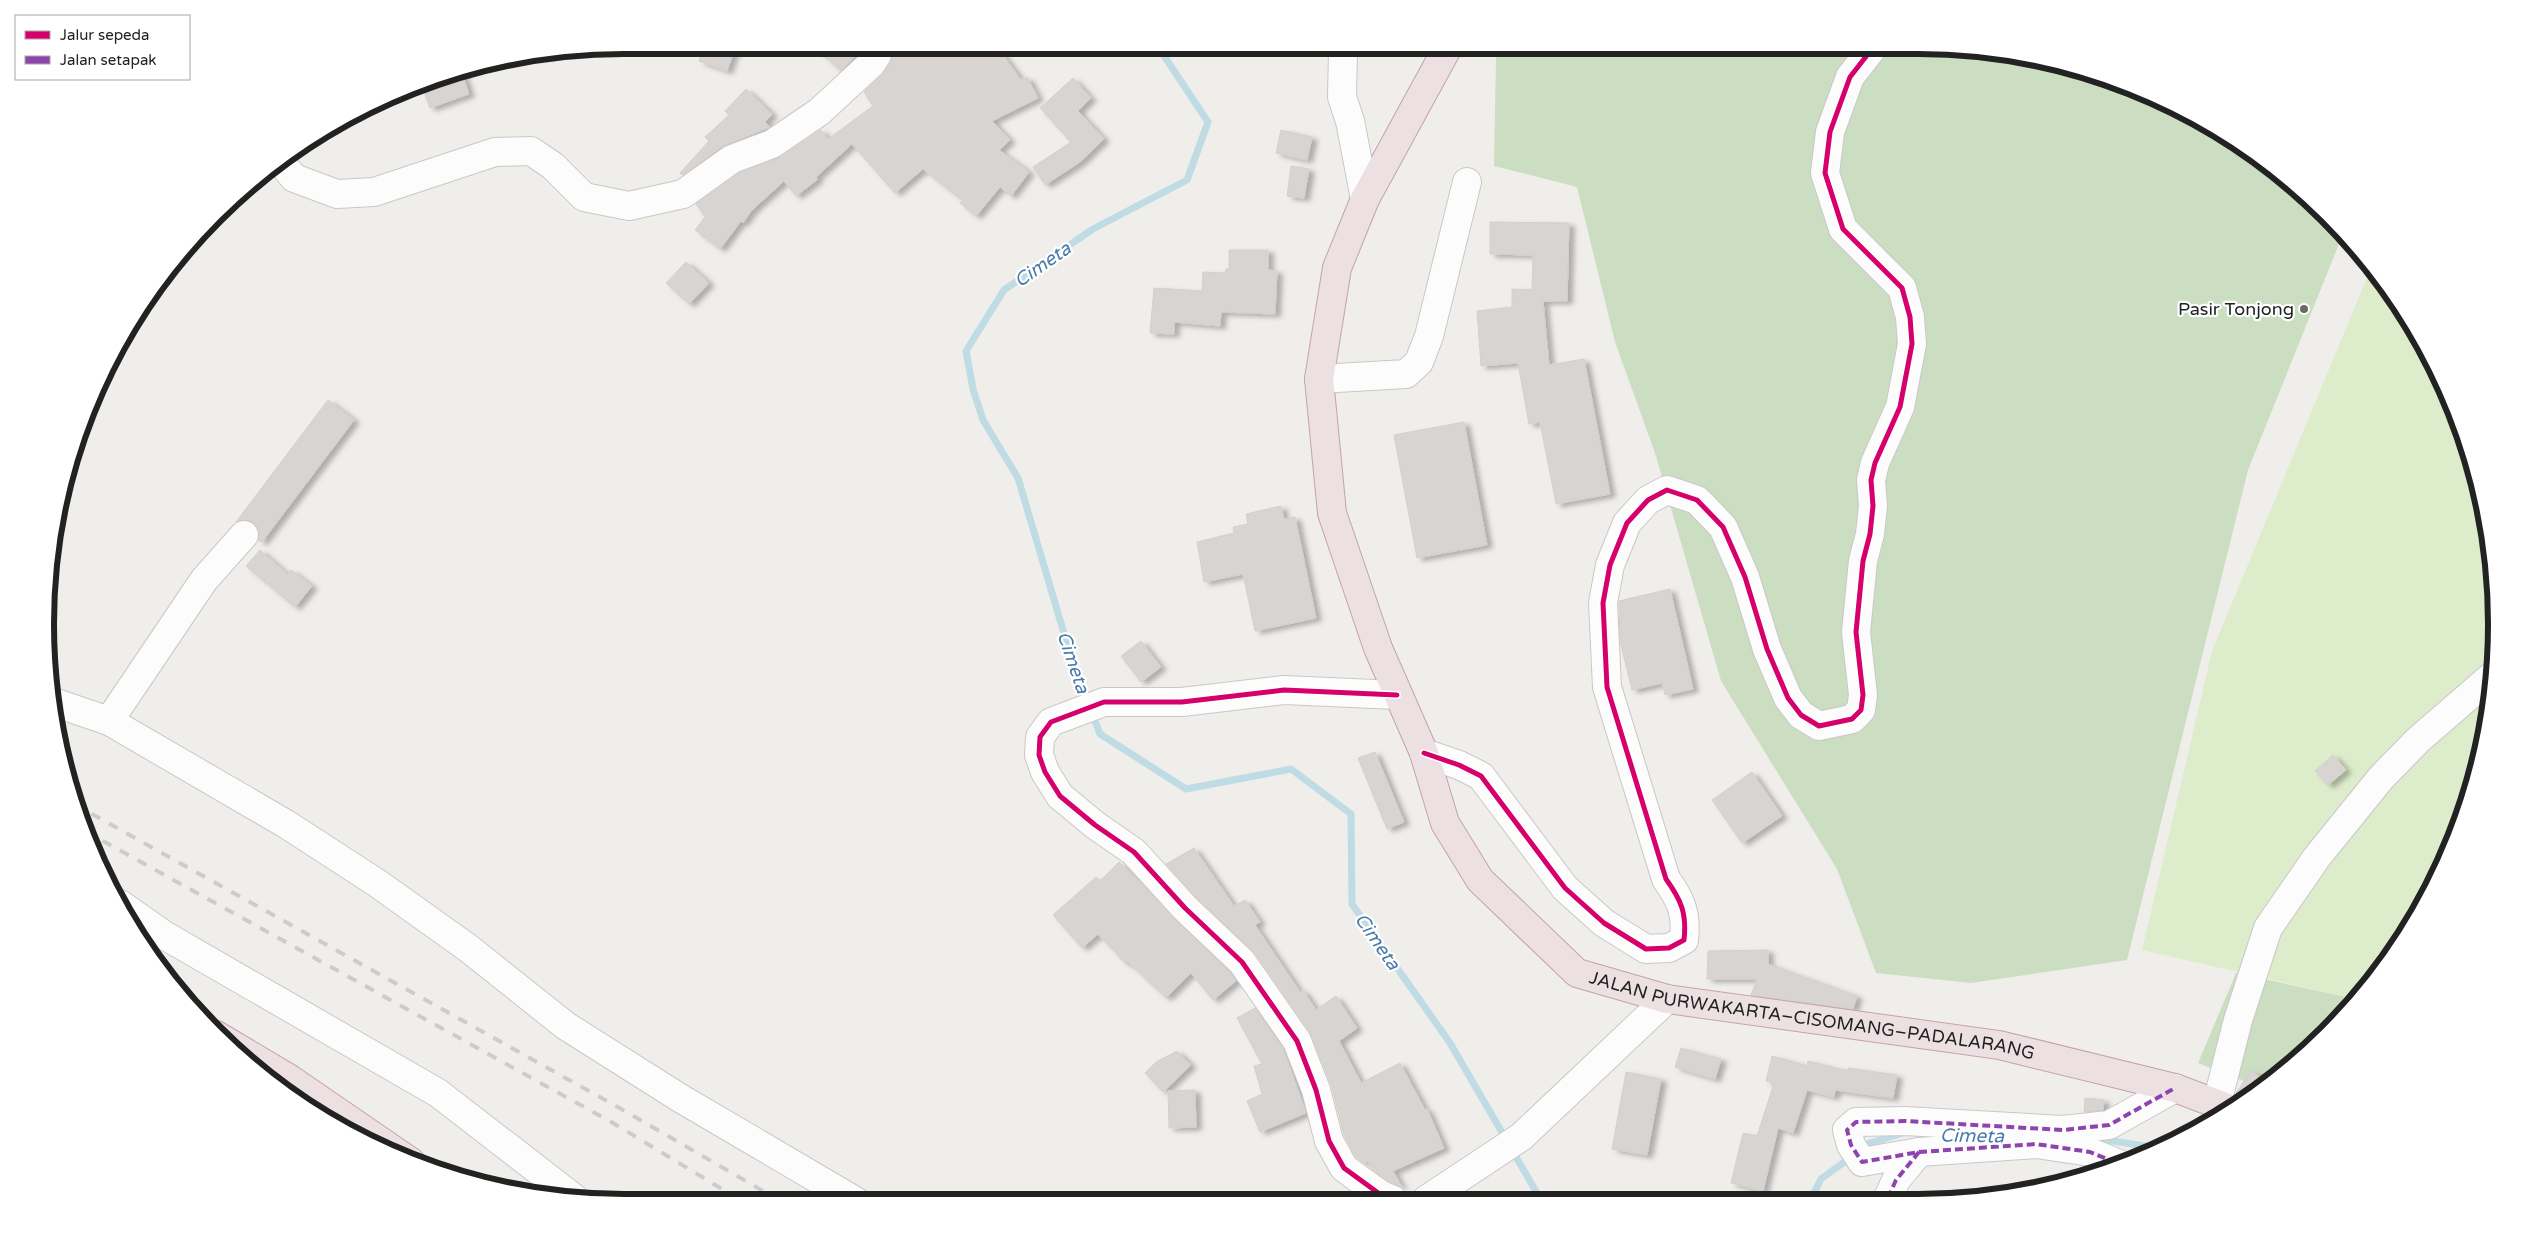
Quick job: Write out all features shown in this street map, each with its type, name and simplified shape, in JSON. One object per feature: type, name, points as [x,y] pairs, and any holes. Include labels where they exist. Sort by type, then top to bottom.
[{"type":"highway","name":"JALAN PURWAKARTA–CISOMANG–PADALARANG","points":[[1444,54],[1365,199],[1337,268],[1319,379],[1332,513],[1378,648],[1424,753],[1445,824],[1480,880],[1577,974],[1667,999],[1999,1045],[2175,1088],[2223,1105]]},
{"type":"highway","points":[[250,1055],[290,1079],[371,1134]]},
{"type":"street","points":[[284,167],[294,178],[337,194],[374,192],[495,152],[531,151],[553,166],[584,197],[629,206],[683,194],[732,159],[772,144],[819,112],[871,64],[877,54]]},
{"type":"street","points":[[1343,54],[1342,97],[1350,121],[1365,199]]},
{"type":"street","points":[[1424,753],[1458,765],[1481,776],[1565,888],[1604,924],[1646,949],[1669,948],[1684,940],[1686,925],[1681,899],[1666,879],[1608,687],[1603,604],[1610,565],[1627,523],[1648,500],[1667,490],[1697,500],[1723,527],[1746,577],[1766,649],[1788,698],[1801,715],[1819,726],[1852,719],[1861,710],[1863,695],[1856,632],[1862,560],[1870,534],[1873,506],[1871,480],[1875,463],[1900,407],[1912,344],[1910,317],[1902,288],[1842,229],[1825,173],[1830,132],[1850,77],[1868,54]]},
{"type":"street","points":[[1319,379],[1406,374],[1419,362],[1429,336],[1467,182]]},
{"type":"street","points":[[108,721],[204,580],[244,535]]},
{"type":"street","points":[[2223,1105],[2238,1020],[2268,928],[2317,857],[2382,778],[2418,740],[2485,682]]},
{"type":"street","points":[[1378,1194],[1344,1168],[1329,1141],[1316,1090],[1297,1041],[1242,962],[1185,908],[1134,852],[1095,825],[1060,796],[1045,772],[1039,755],[1040,737],[1051,722],[1104,702],[1182,702],[1284,690],[1397,695]]},
{"type":"street","points":[[60,704],[108,721],[295,830],[377,883],[468,948],[566,1026],[680,1098],[842,1194]]},
{"type":"street","points":[[132,912],[164,934],[438,1093],[564,1191]]},
{"type":"street","points":[[1436,1194],[1488,1161],[1521,1137],[1667,999]]},
{"type":"street","points":[[2111,1160],[2090,1152],[2036,1144],[1857,1154],[1847,1130],[1856,1122],[1905,1121],[2063,1130],[2109,1125],[2175,1088]]},
{"type":"street","points":[[1890,1194],[1896,1180],[1919,1152]]},
{"type":"green space","points":[[1497,54],[1918,54],[1992,59],[2066,73],[2136,97],[2203,130],[2235,150],[2294,195],[2340,241],[2248,470],[2127,960],[1971,983],[1876,973],[1837,869],[1721,681],[1655,453],[1615,342],[1577,187],[1494,166]]},
{"type":"green space","points":[[2368,275],[2412,339],[2445,406],[2458,441],[2469,476],[2477,513],[2487,587],[2488,624],[2487,661],[2477,735],[2469,772],[2445,842],[2412,909],[2392,941],[2349,998],[2142,950],[2212,651]]},
{"type":"green space","points":[[2236,973],[2349,998],[2294,1053],[2253,1085],[2198,1063]]},
{"type":"building","points":[[702,54],[733,54],[727,71],[699,61]]},
{"type":"building","points":[[822,54],[857,54],[841,71]]},
{"type":"building","points":[[892,54],[1002,54],[1021,80],[1027,77],[1038,98],[992,121],[1010,140],[999,150],[1029,172],[1011,196],[1000,187],[976,216],[960,203],[963,201],[923,169],[895,193],[852,144],[816,177],[818,179],[796,196],[784,181],[751,211],[743,223],[741,221],[720,249],[695,230],[705,217],[696,204],[739,173],[781,157],[821,130],[828,139],[873,106],[864,92],[884,73],[890,63]]},
{"type":"building","points":[[463,77],[469,94],[430,108],[424,90]]},
{"type":"building","points":[[1073,78],[1091,98],[1078,111],[1104,139],[1080,162],[1045,185],[1033,167],[1071,142],[1040,108]]},
{"type":"building","points":[[746,89],[772,114],[765,122],[770,127],[723,146],[683,175],[680,173],[709,141],[705,137],[729,115],[725,111]]},
{"type":"building","points":[[1281,130],[1312,137],[1307,160],[1276,153]]},
{"type":"building","points":[[1291,166],[1309,169],[1304,198],[1287,196]]},
{"type":"building","points":[[1490,222],[1569,223],[1567,301],[1543,301],[1549,365],[1584,359],[1610,494],[1556,504],[1540,422],[1529,424],[1518,363],[1481,366],[1477,311],[1512,307],[1512,289],[1532,290],[1533,255],[1490,254]]},
{"type":"building","points":[[1229,250],[1268,250],[1268,270],[1277,271],[1275,314],[1221,312],[1220,326],[1174,322],[1174,334],[1150,333],[1154,288],[1202,291],[1203,272],[1225,273],[1226,269],[1229,269]]},
{"type":"building","points":[[686,262],[709,283],[689,304],[666,283]]},
{"type":"building","points":[[328,400],[354,420],[262,542],[258,540],[259,531],[254,523],[247,520],[236,522]]},
{"type":"building","points":[[1464,422],[1487,545],[1417,558],[1394,435]]},
{"type":"building","points":[[1281,506],[1284,519],[1295,517],[1316,618],[1255,631],[1243,574],[1204,582],[1197,542],[1234,533],[1233,527],[1248,524],[1246,514]]},
{"type":"building","points":[[260,550],[287,574],[291,570],[312,586],[295,607],[246,566]]},
{"type":"building","points":[[1670,589],[1693,689],[1665,695],[1662,683],[1632,690],[1620,641],[1619,601]]},
{"type":"building","points":[[1141,641],[1161,667],[1141,682],[1121,656]]},
{"type":"building","points":[[1375,752],[1404,822],[1387,829],[1358,758]]},
{"type":"building","points":[[2333,755],[2346,770],[2328,785],[2315,771]]},
{"type":"building","points":[[1752,772],[1782,816],[1742,843],[1712,800]]},
{"type":"building","points":[[1194,848],[1234,906],[1245,900],[1260,922],[1255,925],[1300,992],[1303,990],[1316,1010],[1336,996],[1357,1028],[1339,1041],[1361,1083],[1400,1063],[1425,1110],[1427,1109],[1444,1148],[1393,1171],[1402,1187],[1373,1170],[1368,1161],[1364,1163],[1356,1157],[1344,1135],[1331,1084],[1310,1032],[1255,953],[1196,897],[1166,864]]},
{"type":"building","points":[[1119,862],[1230,972],[1236,981],[1213,1000],[1191,973],[1166,998],[1128,962],[1126,964],[1098,934],[1082,948],[1053,915],[1096,877],[1100,881]]},
{"type":"building","points":[[1768,950],[1768,964],[1857,996],[1853,1009],[1751,995],[1757,979],[1707,979],[1708,951]]},
{"type":"building","points":[[1255,1008],[1283,1048],[1306,1113],[1260,1132],[1247,1101],[1262,1094],[1254,1066],[1262,1064],[1237,1018]]},
{"type":"building","points":[[1681,1048],[1721,1059],[1715,1079],[1675,1067]]},
{"type":"building","points":[[1177,1051],[1191,1065],[1163,1092],[1145,1073],[1156,1062]]},
{"type":"building","points":[[1772,1056],[1807,1066],[1808,1061],[1848,1071],[1848,1068],[1897,1075],[1893,1098],[1835,1090],[1834,1097],[1807,1090],[1793,1133],[1778,1128],[1763,1191],[1731,1183],[1743,1133],[1757,1136],[1774,1083],[1766,1081]]},
{"type":"building","points":[[2251,1071],[2262,1078],[2238,1096],[2236,1093]]},
{"type":"building","points":[[1626,1072],[1661,1079],[1647,1155],[1612,1149]]},
{"type":"building","points":[[1195,1090],[1196,1127],[1169,1128],[1168,1091]]},
{"type":"building","points":[[2085,1098],[2104,1100],[2103,1110],[2084,1112]]},
{"type":"waterway","name":"Cimeta","points":[[1088,703],[1074,667],[1018,478],[983,420],[973,389],[966,351],[1004,290],[1093,229],[1187,180],[1208,122],[1163,54]]},
{"type":"waterway","name":"Cimeta","points":[[1092,713],[1100,734],[1186,789],[1291,769],[1351,814],[1352,904],[1450,1043],[1507,1141]]},
{"type":"waterway","name":"Cimeta","points":[[1860,1151],[1870,1143],[1900,1134]]},
{"type":"waterway","name":"Cimeta","points":[[2093,1138],[2146,1146]]},
{"type":"waterway","name":"Cimeta","points":[[1512,1150],[1538,1194]]},
{"type":"waterway","name":"Cimeta","points":[[1814,1194],[1821,1179],[1851,1157]]},
{"type":"railway","points":[[85,810],[623,1110],[768,1194]]},
{"type":"railway","points":[[95,837],[613,1123],[730,1194]]},
{"type":"marked path","points":[[1890,1194],[1896,1180],[1919,1152],[1862,1162],[1851,1145],[1847,1130],[1856,1122],[1905,1121],[2063,1130],[2109,1125],[2175,1088]]},
{"type":"marked path","points":[[1919,1152],[2036,1144],[2090,1152],[2110,1160]]},
{"type":"cycle path","points":[[1424,753],[1459,765],[1481,776],[1565,888],[1604,923],[1646,949],[1669,948],[1684,940],[1685,922],[1682,907],[1666,879],[1607,687],[1603,603],[1610,565],[1627,523],[1648,500],[1667,490],[1697,500],[1723,527],[1745,577],[1767,649],[1788,698],[1801,715],[1819,726],[1852,719],[1861,710],[1863,695],[1856,632],[1863,561],[1870,534],[1873,506],[1871,480],[1875,463],[1900,407],[1912,344],[1910,317],[1902,288],[1843,229],[1825,173],[1830,132],[1850,77],[1868,54]]},
{"type":"cycle path","points":[[1380,1194],[1344,1168],[1329,1141],[1316,1090],[1297,1041],[1242,962],[1185,908],[1134,852],[1095,825],[1060,796],[1045,772],[1039,755],[1040,737],[1051,722],[1104,702],[1182,702],[1284,690],[1397,695]]},
{"type":"place","name":"Pasir Tonjong","points":[[2304,309]]}]
